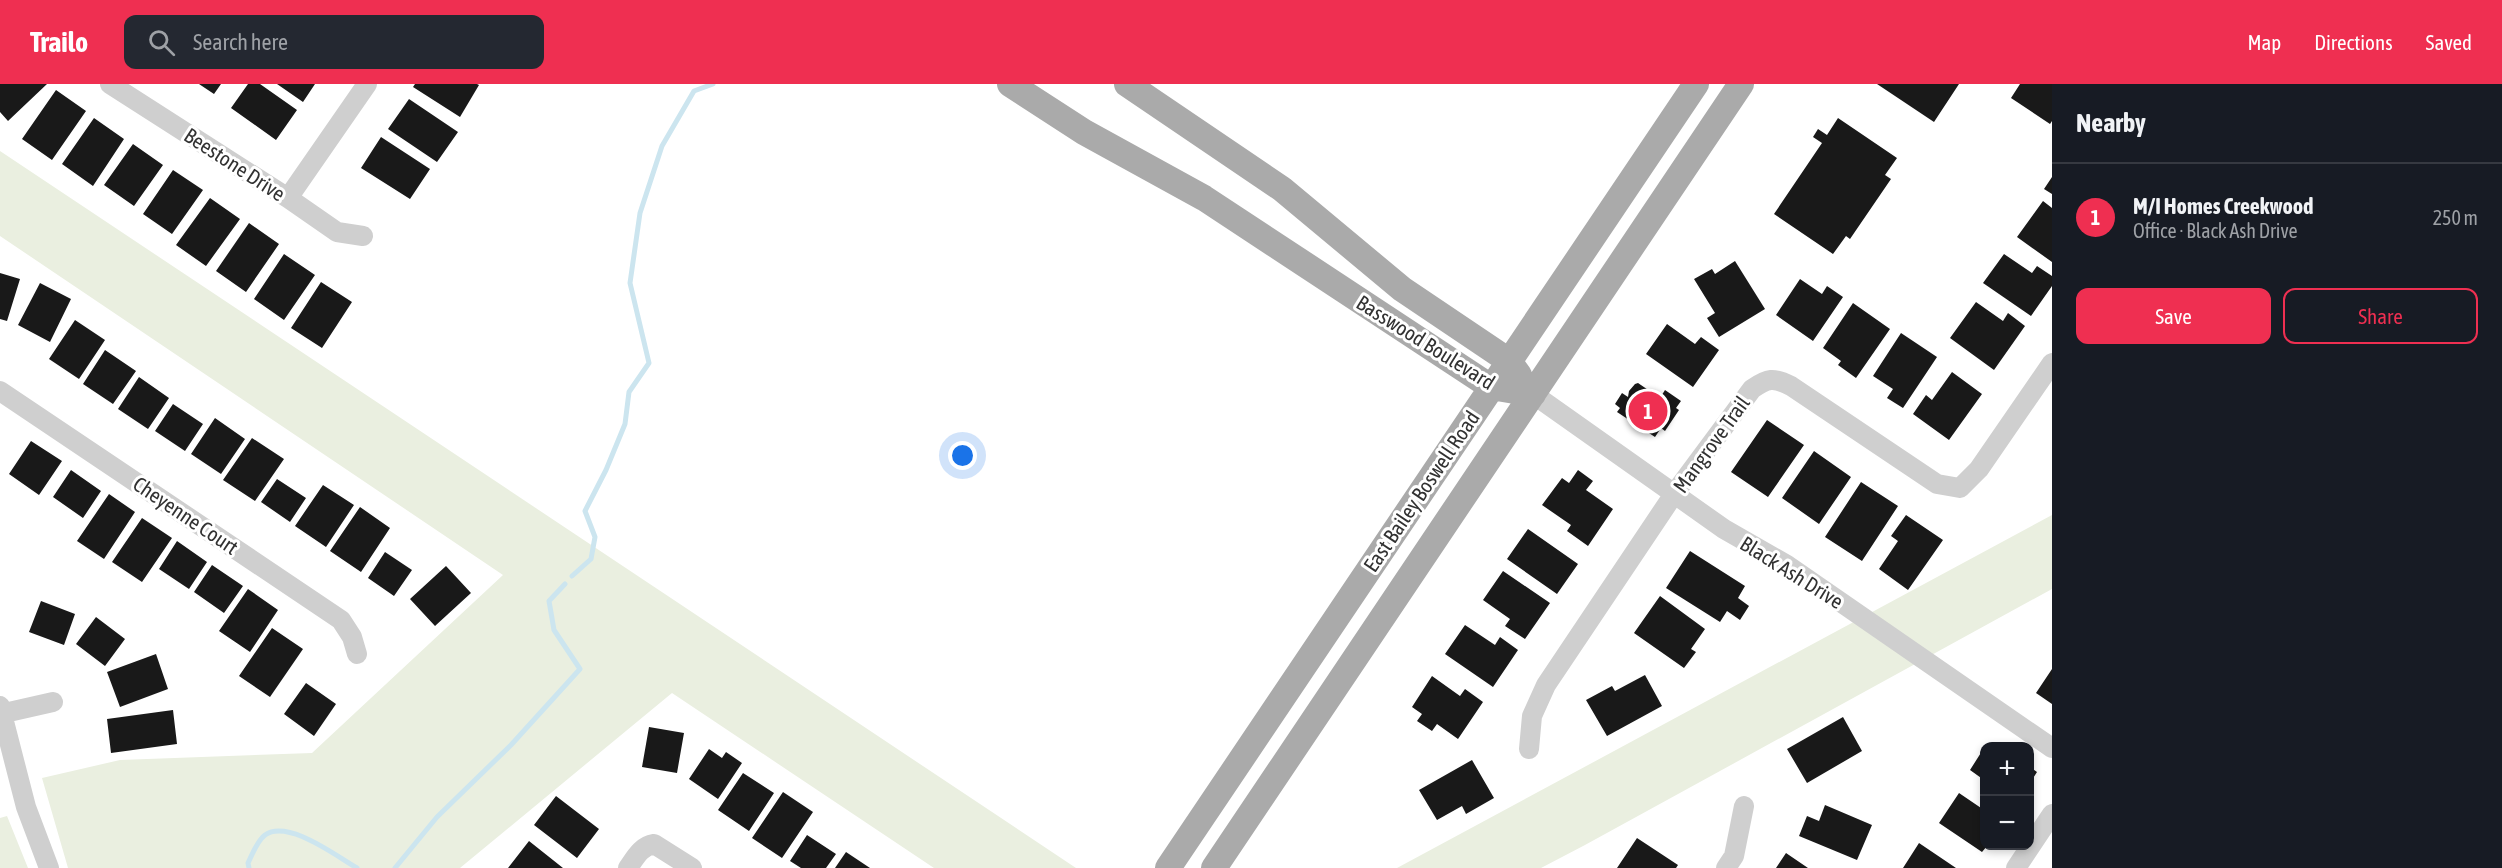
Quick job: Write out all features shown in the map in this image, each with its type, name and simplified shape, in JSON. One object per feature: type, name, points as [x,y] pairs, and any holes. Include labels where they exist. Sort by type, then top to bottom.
[{"type":"main road","name":"Basswood Boulevard","points":[[1010,84],[1084,132],[1194,191],[1491,387],[1533,394]]},
{"type":"main road","name":"Basswood Boulevard","points":[[1127,84],[1282,189],[1402,289],[1509,361],[1533,394]]},
{"type":"main road","name":"East Bailey Boswell Road","points":[[1167,868],[1696,84]]},
{"type":"main road","name":"East Bailey Boswell Road","points":[[1214,868],[1742,84]]},
{"type":"main road","points":[[1654,147],[1684,170]]},
{"type":"street","name":"Beestone Drive","points":[[110,84],[337,232],[363,236]]},
{"type":"street","points":[[288,198],[367,84]]},
{"type":"street","name":"Mangrove Trail","points":[[1529,749],[1532,716],[1546,685],[1674,494],[1740,402],[1752,389],[1766,380],[1778,380],[1791,386],[1937,484],[1960,488],[1979,469],[2052,363]]},
{"type":"street","name":"Cheyenne Court","points":[[0,391],[341,620],[352,637],[357,654]]},
{"type":"street","name":"Black Ash Drive","points":[[1533,394],[1724,529],[1805,578],[2052,748]]},
{"type":"street","points":[[49,868],[26,807],[1,711],[53,702]]},
{"type":"street","points":[[1726,868],[1734,856],[1744,806]]},
{"type":"street","points":[[2016,868],[2052,814]]},
{"type":"street","points":[[628,868],[648,845],[660,847],[692,868]]},
{"type":"shaded area","points":[[0,151],[1076,868],[934,868],[672,693],[460,868],[68,868],[42,778],[120,760],[312,753],[503,575],[0,236]]},
{"type":"shaded area","points":[[2052,515],[2052,589],[1585,845],[1541,868],[1397,868]]},
{"type":"shaded area","points":[[7,816],[28,868],[0,868],[0,818]]},
{"type":"building","points":[[0,84],[47,84],[8,121],[0,112]]},
{"type":"building","points":[[199,84],[221,84],[214,94]]},
{"type":"building","points":[[248,84],[260,84],[297,110],[276,140],[231,108]]},
{"type":"building","points":[[277,84],[315,84],[303,102]]},
{"type":"building","points":[[415,84],[479,85],[460,117],[413,87]]},
{"type":"building","points":[[1877,84],[1959,84],[1934,122]]},
{"type":"building","points":[[2020,84],[2052,84],[2052,121],[2050,124],[2011,98]]},
{"type":"building","points":[[56,90],[86,111],[52,160],[22,139]]},
{"type":"building","points":[[409,99],[458,132],[437,162],[388,129]]},
{"type":"building","points":[[94,118],[124,139],[93,186],[62,164]]},
{"type":"building","points":[[1838,118],[1897,158],[1885,175],[1891,179],[1850,239],[1846,236],[1833,254],[1774,214],[1822,143],[1813,137],[1818,129],[1827,135]]},
{"type":"building","points":[[381,137],[430,169],[410,199],[361,168]]},
{"type":"building","points":[[133,144],[163,165],[134,206],[104,185]]},
{"type":"building","points":[[173,170],[203,190],[172,234],[143,214]]},
{"type":"building","points":[[2052,177],[2052,194],[2044,189]]},
{"type":"building","points":[[210,198],[240,219],[206,266],[176,245]]},
{"type":"building","points":[[2043,201],[2052,208],[2052,262],[2017,237]]},
{"type":"building","points":[[249,223],[279,244],[246,292],[216,271]]},
{"type":"building","points":[[284,254],[315,275],[284,320],[254,299]]},
{"type":"building","points":[[2004,254],[2032,273],[2037,266],[2052,276],[2052,286],[2031,316],[1983,283]]},
{"type":"building","points":[[1735,261],[1765,309],[1719,337],[1707,318],[1715,313],[1694,279],[1712,269],[1715,274]]},
{"type":"building","points":[[0,273],[20,279],[7,321],[0,319]]},
{"type":"building","points":[[1800,279],[1822,294],[1827,286],[1843,297],[1813,341],[1776,315]]},
{"type":"building","points":[[321,282],[352,302],[322,348],[291,328]]},
{"type":"building","points":[[40,283],[71,299],[50,342],[18,325]]},
{"type":"building","points":[[1976,302],[2003,321],[2008,313],[2025,326],[1994,370],[1950,338]]},
{"type":"building","points":[[1853,303],[1890,329],[1856,378],[1838,365],[1841,361],[1823,348]]},
{"type":"building","points":[[75,320],[105,340],[79,379],[49,359]]},
{"type":"building","points":[[1667,324],[1695,344],[1701,337],[1719,350],[1693,387],[1646,354]]},
{"type":"building","points":[[1901,333],[1937,357],[1903,408],[1887,398],[1893,389],[1873,376]]},
{"type":"building","points":[[105,350],[136,371],[113,404],[83,384]]},
{"type":"building","points":[[1952,372],[1982,394],[1949,440],[1913,414],[1926,395],[1932,400]]},
{"type":"building","points":[[139,377],[169,398],[148,429],[118,409]]},
{"type":"building","points":[[1638,383],[1660,398],[1665,390],[1681,401],[1676,408],[1679,410],[1665,431],[1661,428],[1655,437],[1617,412],[1620,408],[1615,404],[1622,393],[1628,397],[1629,391]]},
{"type":"building","points":[[173,404],[203,424],[185,451],[155,431]]},
{"type":"building","points":[[215,418],[245,439],[221,474],[191,454]]},
{"type":"building","points":[[1767,420],[1804,445],[1768,497],[1731,472]]},
{"type":"building","points":[[252,438],[284,459],[255,501],[223,480]]},
{"type":"building","points":[[31,441],[62,461],[39,495],[9,474]]},
{"type":"building","points":[[1814,451],[1851,477],[1819,524],[1782,498]]},
{"type":"building","points":[[71,470],[101,491],[83,518],[53,497]]},
{"type":"building","points":[[1578,470],[1593,481],[1586,490],[1613,509],[1588,546],[1567,531],[1571,525],[1542,505],[1562,478],[1569,483]]},
{"type":"building","points":[[277,479],[306,498],[290,522],[261,502]]},
{"type":"building","points":[[1861,482],[1898,506],[1862,561],[1825,537]]},
{"type":"building","points":[[323,485],[354,505],[326,547],[295,526]]},
{"type":"building","points":[[109,494],[135,512],[104,559],[77,541]]},
{"type":"building","points":[[360,507],[390,528],[361,572],[330,551]]},
{"type":"building","points":[[1906,515],[1943,540],[1908,590],[1879,569],[1898,541],[1891,536]]},
{"type":"building","points":[[142,518],[172,538],[142,582],[112,562]]},
{"type":"building","points":[[1528,529],[1578,564],[1557,594],[1507,559]]},
{"type":"building","points":[[177,541],[207,562],[189,589],[159,569]]},
{"type":"building","points":[[1690,551],[1745,586],[1738,598],[1749,606],[1740,620],[1727,611],[1720,622],[1666,588]]},
{"type":"building","points":[[385,552],[412,570],[394,596],[368,578]]},
{"type":"building","points":[[212,565],[243,586],[224,613],[194,592]]},
{"type":"building","points":[[446,566],[471,593],[435,626],[410,599]]},
{"type":"building","points":[[1503,571],[1550,603],[1525,639],[1505,626],[1510,619],[1483,600]]},
{"type":"building","points":[[248,589],[278,610],[250,652],[219,631]]},
{"type":"building","points":[[1660,596],[1705,629],[1691,649],[1696,652],[1684,668],[1634,633]]},
{"type":"building","points":[[41,601],[75,614],[64,645],[29,632]]},
{"type":"building","points":[[96,617],[125,639],[105,666],[76,644]]},
{"type":"building","points":[[1465,625],[1495,645],[1500,637],[1518,650],[1493,687],[1445,654]]},
{"type":"building","points":[[272,628],[303,649],[270,697],[239,676]]},
{"type":"building","points":[[156,654],[168,689],[120,707],[107,672]]},
{"type":"building","points":[[2052,669],[2052,704],[2036,693]]},
{"type":"building","points":[[1645,675],[1662,706],[1607,736],[1586,700],[1612,686],[1615,691]]},
{"type":"building","points":[[1432,676],[1460,696],[1465,689],[1483,702],[1458,739],[1437,724],[1432,731],[1417,721],[1422,714],[1412,707]]},
{"type":"building","points":[[306,683],[336,704],[314,736],[284,714]]},
{"type":"building","points":[[173,710],[177,744],[111,753],[107,719]]},
{"type":"building","points":[[1843,717],[1862,751],[1807,783],[1787,749]]},
{"type":"building","points":[[649,727],[684,733],[677,773],[642,767]]},
{"type":"building","points":[[709,749],[722,758],[726,752],[742,763],[718,799],[689,779]]},
{"type":"building","points":[[1980,754],[1980,777],[1970,770]]},
{"type":"building","points":[[1472,760],[1494,798],[1466,814],[1462,806],[1437,820],[1419,790]]},
{"type":"building","points":[[743,773],[774,793],[749,831],[718,810]]},
{"type":"building","points":[[783,792],[813,812],[782,858],[752,838]]},
{"type":"building","points":[[1959,793],[1980,807],[1980,850],[1984,850],[1982,852],[1939,823]]},
{"type":"building","points":[[556,796],[599,829],[577,858],[534,825]]},
{"type":"building","points":[[1825,805],[1872,825],[1857,860],[1799,836],[1807,816],[1819,821]]},
{"type":"building","points":[[807,835],[836,854],[826,868],[801,868],[790,861]]},
{"type":"building","points":[[1637,838],[1678,865],[1676,868],[1617,868]]},
{"type":"building","points":[[529,841],[563,868],[508,868]]},
{"type":"building","points":[[1919,843],[1956,868],[1903,868]]},
{"type":"building","points":[[846,852],[870,868],[835,868]]},
{"type":"building","points":[[1786,853],[1808,868],[1776,868]]},
{"type":"waterway","points":[[572,576],[591,559],[595,537],[585,511],[606,470],[625,424],[629,392],[649,363],[630,283],[640,213],[662,146],[694,91],[713,84]]},
{"type":"waterway","points":[[395,868],[437,817],[511,745],[580,669],[554,630],[549,601],[565,584]]},
{"type":"waterway","points":[[249,868],[248,863],[255,848],[265,835],[275,831],[299,835],[357,868]]},
{"type":"place","name":"M/I Homes Creekwood","points":[[1648,411]]}]
